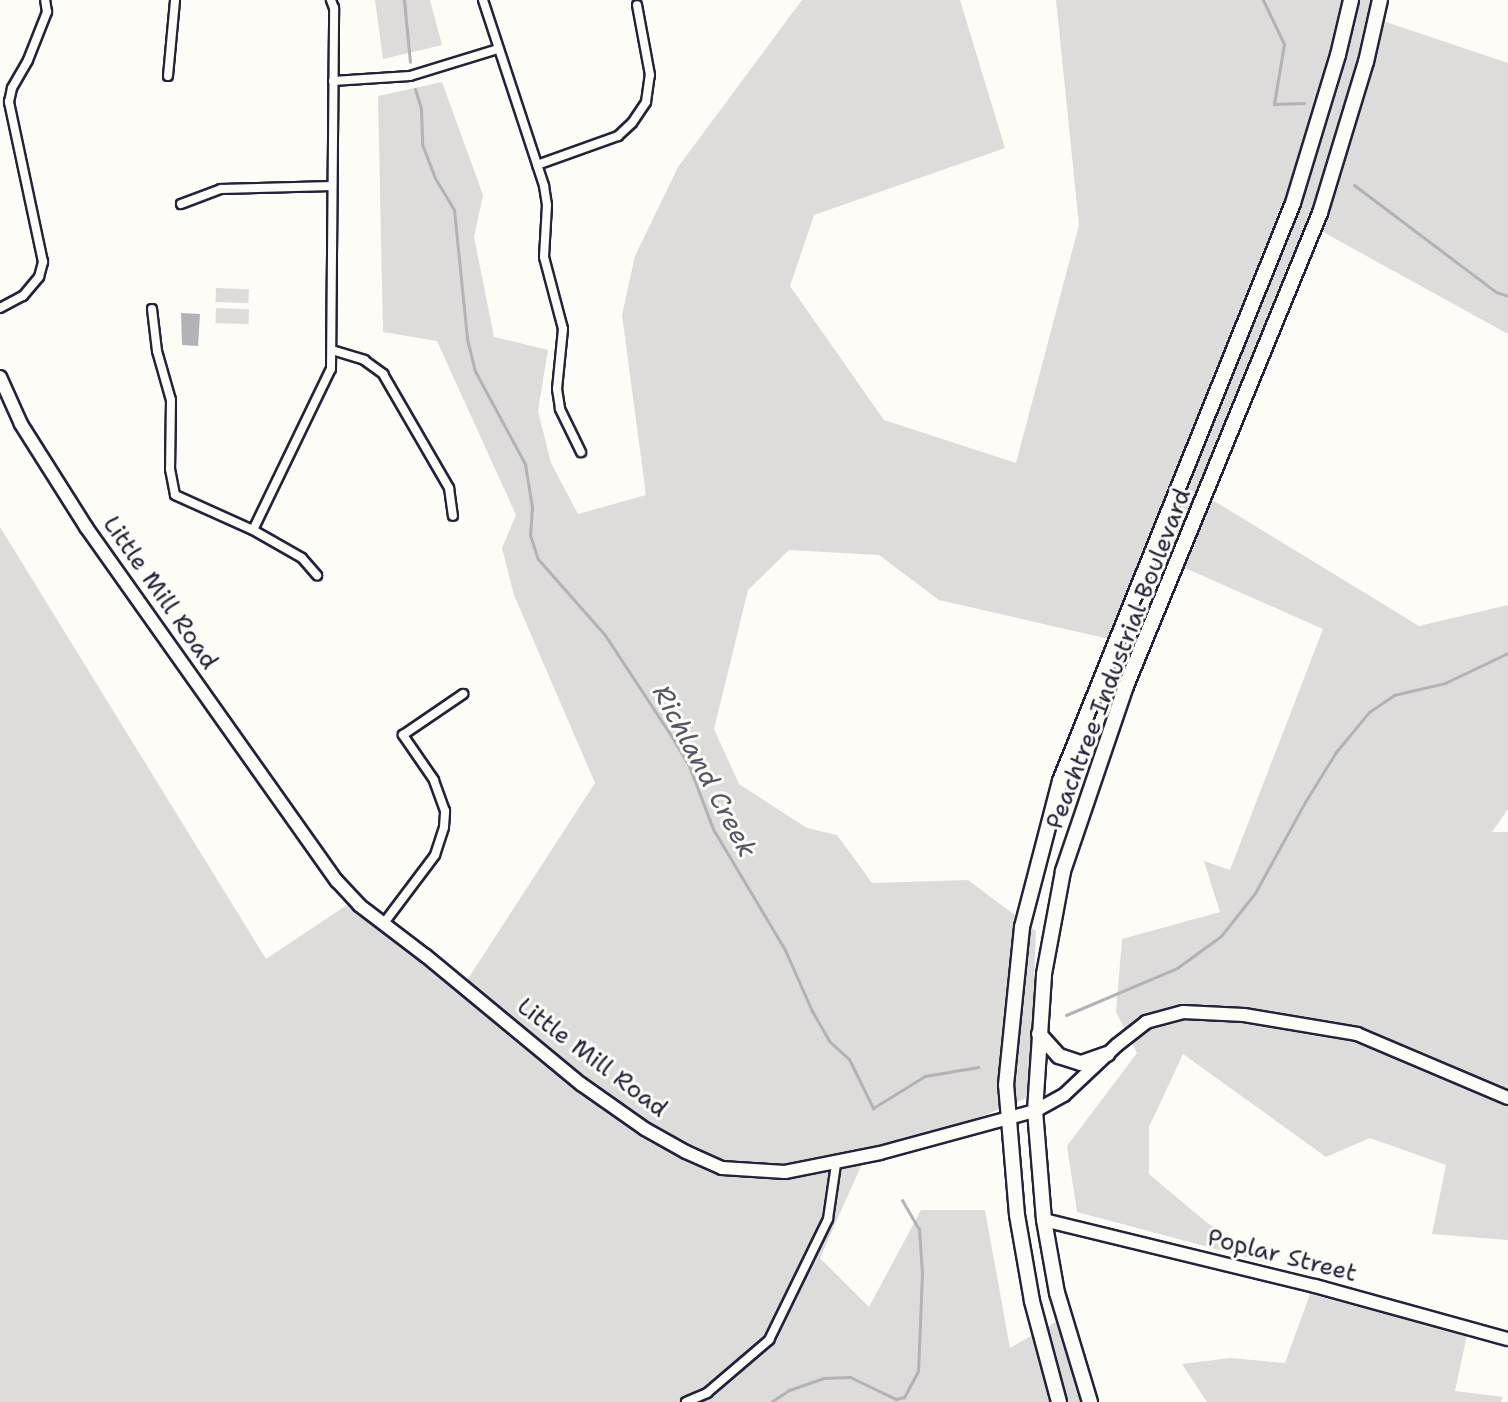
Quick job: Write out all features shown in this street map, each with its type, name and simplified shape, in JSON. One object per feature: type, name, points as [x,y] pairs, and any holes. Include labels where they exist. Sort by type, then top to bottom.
[{"type":"main road","name":"Peachtree Industrial Boulevard","points":[[1059,1402],[1029,1286],[1017,1215],[1006,1085],[1015,970],[1035,866],[1060,781],[1293,203],[1338,55],[1351,0]]},
{"type":"main road","name":"Peachtree Industrial Boulevard","points":[[1090,1402],[1057,1293],[1044,1220],[1035,1111],[1044,974],[1063,871],[1126,686],[1320,213],[1366,62],[1380,0]]},
{"type":"main road","points":[[1153,551],[1178,561]]},
{"type":"main road","points":[[1039,1034],[1059,1056],[1081,1063],[1107,1054]]},
{"type":"street","points":[[0,308],[23,296],[39,277],[43,262],[9,102],[12,88],[28,60],[47,12],[45,0]]},
{"type":"street","points":[[168,76],[175,0]]},
{"type":"street","points":[[253,530],[331,369],[334,8],[331,0]]},
{"type":"street","points":[[483,0],[547,205],[544,257],[563,329],[557,389],[560,409],[581,452]]},
{"type":"street","points":[[537,165],[618,136],[632,123],[646,102],[650,75],[637,5]]},
{"type":"street","points":[[333,81],[410,76],[498,49]]},
{"type":"street","points":[[181,204],[221,189],[332,186]]},
{"type":"street","points":[[152,309],[157,351],[171,400],[170,469],[175,495],[253,530],[302,558],[317,575]]},
{"type":"street","points":[[332,350],[364,360],[383,374],[449,488],[453,516]]},
{"type":"street","name":"Little Mill Road","points":[[0,377],[29,437],[142,608],[337,881],[359,905],[581,1084],[645,1129],[686,1152],[722,1168],[785,1172],[836,1164],[1035,1111],[1064,1095],[1146,1022],[1183,1012],[1244,1015],[1357,1034],[1508,1098]]},
{"type":"street","points":[[384,923],[435,855],[444,827],[445,811],[434,780],[403,735],[463,694]]},
{"type":"street","points":[[686,1402],[707,1393],[769,1340],[828,1219],[836,1164]]},
{"type":"street","name":"Poplar Street","points":[[1044,1220],[1315,1286],[1508,1339]]},
{"type":"shaded area","points":[[375,0],[430,0],[442,45],[383,59]]},
{"type":"shaded area","points":[[802,0],[960,0],[1005,148],[814,215],[790,286],[884,420],[1016,463],[1079,225],[1056,0],[1378,0],[1374,18],[1508,63],[1508,334],[1314,227],[1201,493],[1419,626],[1508,605],[1508,809],[1492,832],[1508,832],[1508,1240],[1432,1234],[1446,1165],[1370,1138],[1326,1157],[1183,1054],[1149,1127],[1149,1174],[1206,1222],[1272,1264],[1077,1212],[1067,1146],[1137,1053],[1116,1012],[1122,939],[1220,912],[1204,861],[1230,870],[1323,629],[1149,552],[1118,641],[939,600],[879,555],[789,550],[748,590],[714,729],[739,784],[807,828],[837,835],[872,883],[968,880],[1036,931],[1029,1097],[861,1166],[820,1258],[869,1307],[921,1210],[985,1210],[1010,1348],[1059,1320],[1091,1402],[0,1402],[0,527],[266,959],[353,901],[462,988],[595,783],[514,595],[502,548],[516,515],[437,341],[383,332],[378,96],[442,82],[483,195],[474,237],[494,337],[548,350],[538,411],[551,463],[578,514],[646,495],[622,315],[635,256],[678,167]]},
{"type":"shaded area","points":[[216,288],[249,289],[248,303],[216,302]]},
{"type":"shaded area","points":[[216,308],[249,309],[248,324],[215,323]]},
{"type":"shaded area","points":[[181,313],[200,314],[198,346],[182,345]]},
{"type":"shaded area","points":[[1310,1294],[1467,1335],[1455,1391],[1503,1397],[1501,1402],[1207,1402],[1182,1364],[1230,1358],[1285,1363]]},
{"type":"waterway","name":"Richland Creek","points":[[404,0],[410,62]]},
{"type":"waterway","points":[[1263,0],[1284,44],[1274,104],[1304,103]]},
{"type":"waterway","name":"Richland Creek","points":[[415,89],[421,109],[422,144],[435,178],[454,210],[467,339],[475,371],[525,464],[532,507],[530,535],[538,559],[605,635],[670,734],[689,766],[713,829],[785,950],[829,1041],[849,1059],[873,1108],[925,1076],[978,1067]]},
{"type":"waterway","points":[[1354,185],[1496,292],[1508,296]]},
{"type":"waterway","points":[[1066,1015],[1177,968],[1221,936],[1255,893],[1336,752],[1369,712],[1394,695],[1445,683],[1508,653]]},
{"type":"waterway","name":"Richland Creek","points":[[902,1200],[919,1229],[922,1273],[918,1371],[904,1397]]},
{"type":"waterway","name":"Richland Creek","points":[[771,1402],[789,1390],[823,1378],[850,1377],[896,1399],[904,1397]]}]
